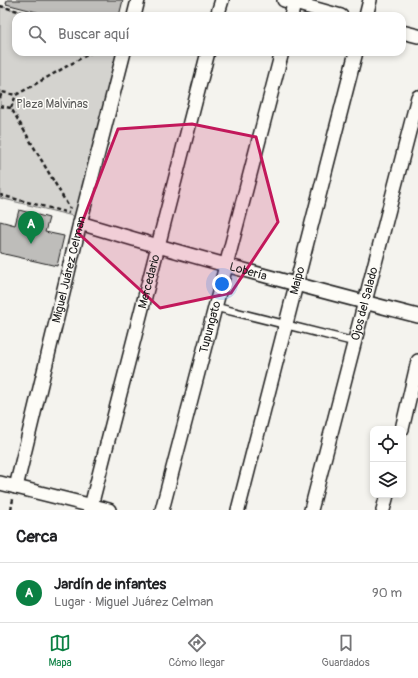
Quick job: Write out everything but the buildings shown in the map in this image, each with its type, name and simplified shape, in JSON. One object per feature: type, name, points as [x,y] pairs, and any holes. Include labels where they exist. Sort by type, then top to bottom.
[{"type":"street","points":[[135,12],[138,0]]},
{"type":"street","points":[[218,12],[222,0]]},
{"type":"street","points":[[367,12],[370,0]]},
{"type":"street","points":[[291,12],[291,1],[327,12]]},
{"type":"street","points":[[406,33],[418,36]]},
{"type":"street","name":"Miguel Juárez Celman","points":[[16,487],[80,224],[123,56]]},
{"type":"street","name":"Mercedario","points":[[91,508],[207,56]]},
{"type":"street","name":"Tupungato","points":[[162,510],[281,56]]},
{"type":"street","name":"Maipo","points":[[238,510],[355,56]]},
{"type":"street","name":"Ojos del Salado","points":[[312,510],[418,98]]},
{"type":"street","name":"Lobería","points":[[80,224],[297,285],[418,316]]},
{"type":"street","points":[[403,426],[418,361]]},
{"type":"street","points":[[0,483],[91,508],[109,510]]},
{"type":"street","points":[[383,510],[386,498]]},
{"type":"lane","points":[[215,307],[355,342]]},
{"type":"path","points":[[0,6],[22,12]]},
{"type":"path","points":[[11,108],[16,95],[85,56]]},
{"type":"path","points":[[0,89],[2,92],[16,95]]},
{"type":"path","points":[[0,98],[2,92]]},
{"type":"path","points":[[0,106],[11,108],[74,214],[0,195]]},
{"type":"highlighted area","points":[[192,124],[256,137],[278,222],[231,293],[160,308],[78,233],[118,129]]},
{"type":"green space","name":"Plaza Malvinas","points":[[0,6],[23,12],[12,12],[12,56],[117,56],[77,217],[0,198]]},
{"type":"place","name":"Jardín de infantes","points":[[31,244]]}]
